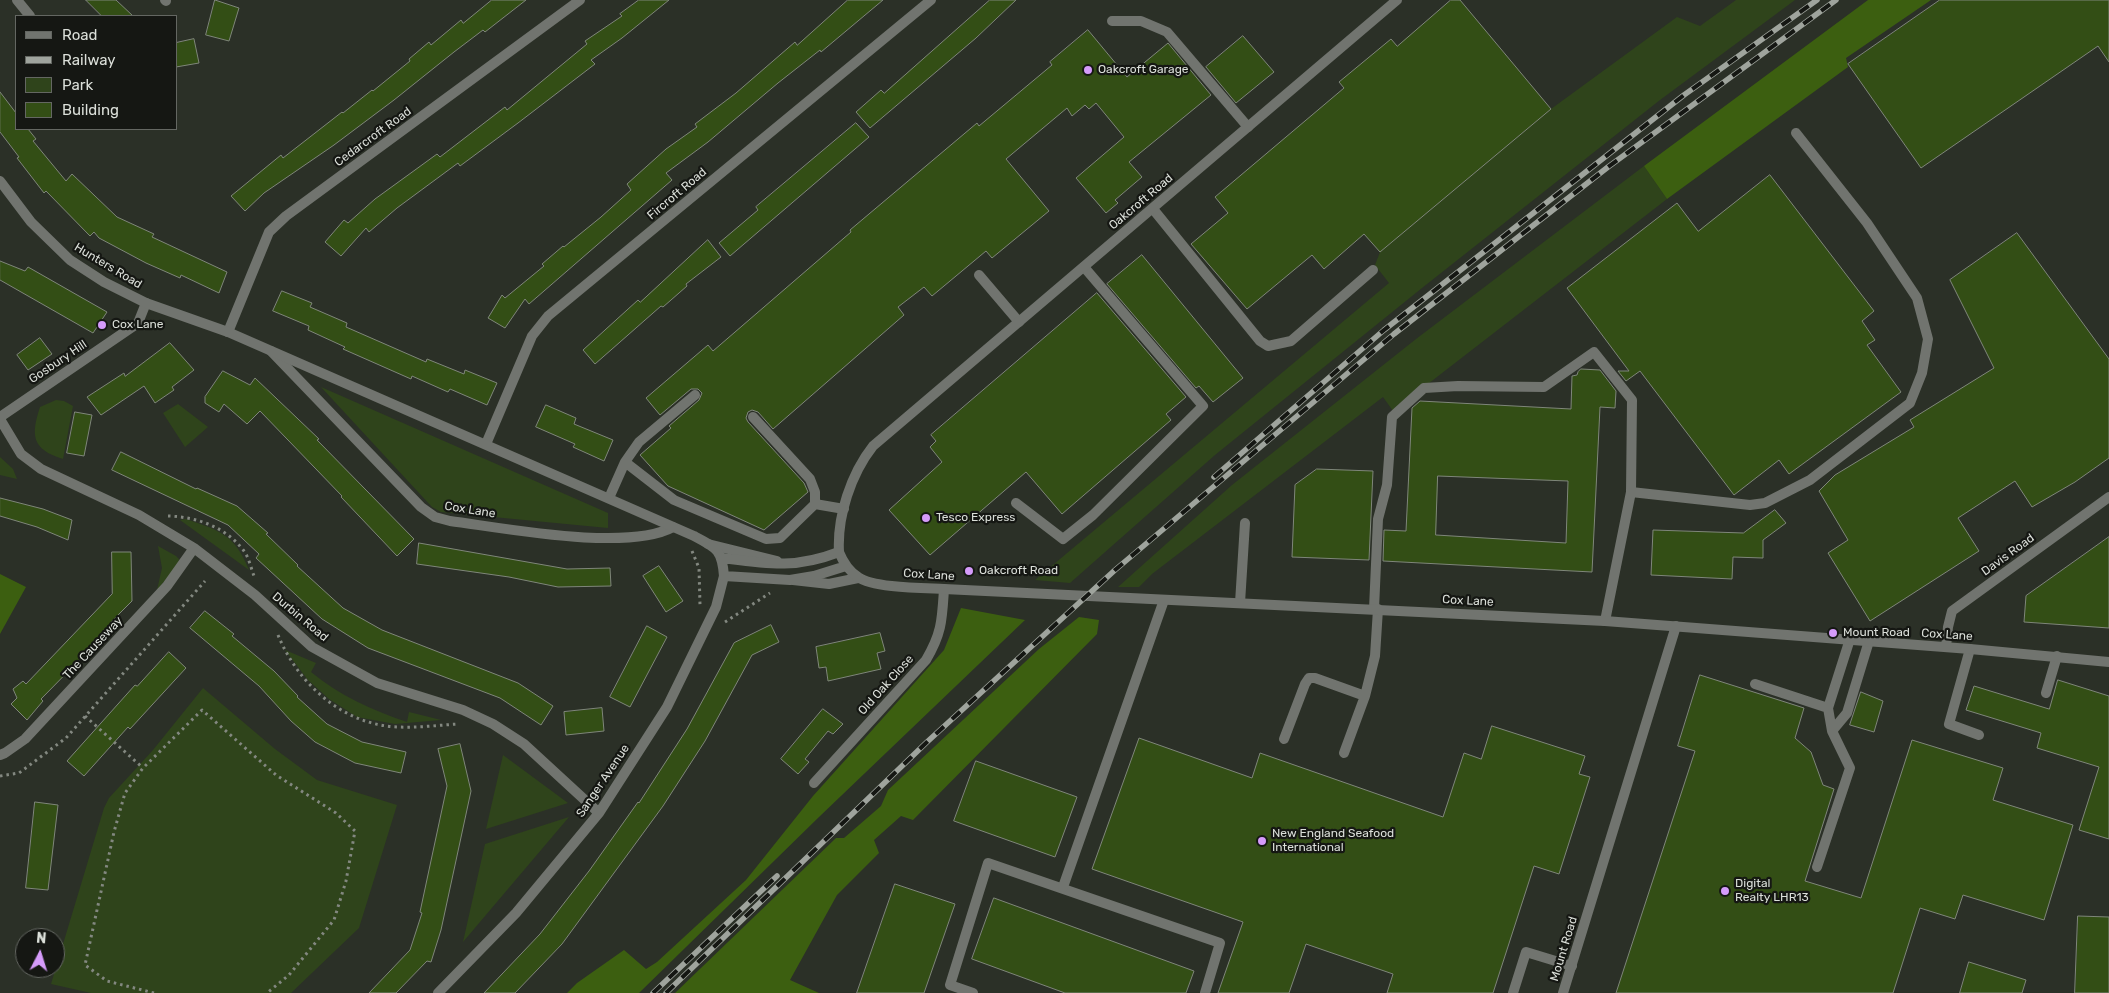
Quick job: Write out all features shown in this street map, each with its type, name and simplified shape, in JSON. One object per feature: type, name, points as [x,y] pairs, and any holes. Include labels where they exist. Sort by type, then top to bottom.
[{"type":"street","points":[[17,0],[29,15]]},
{"type":"street","name":"Cedarcroft Road","points":[[228,332],[269,232],[286,216],[580,0]]},
{"type":"street","name":"Fircroft Road","points":[[486,444],[532,336],[548,316],[931,0]]},
{"type":"street","name":"Oakcroft Road","points":[[839,552],[838,542],[844,509],[853,478],[861,461],[873,446],[1397,0]]},
{"type":"street","points":[[1112,21],[1141,21],[1167,32],[1248,127]]},
{"type":"street","points":[[1632,492],[1750,505],[1764,503],[1810,480],[1910,404],[1922,373],[1928,339],[1917,298],[1867,223],[1796,132]]},
{"type":"street","name":"Hunters Road","points":[[0,181],[31,222],[70,260],[104,282],[146,303]]},
{"type":"street","points":[[1153,209],[1260,341],[1268,346],[1291,341],[1373,270]]},
{"type":"street","points":[[1016,503],[1063,539],[1093,515],[1203,406],[1084,267]]},
{"type":"street","points":[[979,275],[1019,322]]},
{"type":"street","name":"Cox Lane","points":[[146,303],[228,332],[609,498],[708,544],[722,558]]},
{"type":"street","name":"Gosbury Hill","points":[[0,418],[138,324],[146,303]]},
{"type":"street","name":"Cox Lane","points":[[270,350],[421,507],[435,517],[450,521],[592,538],[644,536],[662,533],[673,527]]},
{"type":"street","points":[[1344,753],[1365,696],[1375,656],[1378,519],[1387,485],[1392,417],[1424,388],[1458,386],[1544,387],[1594,352],[1632,400],[1632,492],[1605,621]]},
{"type":"street","points":[[609,498],[626,462],[639,442],[696,395]]},
{"type":"street","points":[[626,462],[674,500],[766,539],[780,538],[815,504],[815,492],[810,479],[753,417]]},
{"type":"street","name":"Durbin Road","points":[[0,418],[22,454],[41,469],[139,515],[194,548],[255,595],[312,647],[377,683],[462,710],[494,724],[524,744],[599,812]]},
{"type":"street","name":"Davis Road","points":[[1946,647],[1952,611],[2109,497]]},
{"type":"street","points":[[815,504],[844,509]]},
{"type":"street","points":[[1240,603],[1245,523]]},
{"type":"street","points":[[708,544],[790,564]]},
{"type":"street","name":"The Causeway","points":[[0,755],[25,739],[167,586],[194,548]]},
{"type":"street","points":[[839,552],[814,561],[790,564],[722,558],[724,576],[829,584],[858,578]]},
{"type":"street","name":"Cox Lane","points":[[839,552],[846,566],[858,578],[876,584],[944,590],[1605,621],[2057,656],[2109,662]]},
{"type":"street","points":[[790,580],[814,576],[846,566]]},
{"type":"street","name":"Sanger Avenue","points":[[438,993],[516,913],[599,812],[667,707],[716,607],[724,576]]},
{"type":"street","name":"Old Oak Close","points":[[814,783],[926,660],[936,643],[942,623],[944,590]]},
{"type":"street","points":[[1063,887],[1164,600]]},
{"type":"street","name":"Mount Road","points":[[1563,993],[1676,626]]},
{"type":"street","points":[[1818,867],[1850,768],[1832,732],[1828,708],[1850,640]]},
{"type":"street","points":[[1832,732],[1847,713],[1869,641]]},
{"type":"street","points":[[1970,649],[1949,724],[1979,735]]},
{"type":"street","points":[[2046,693],[2057,656]]},
{"type":"street","points":[[1284,739],[1309,678],[1315,678],[1365,696]]},
{"type":"street","points":[[1756,684],[1828,708]]},
{"type":"street","points":[[973,993],[950,985],[988,863],[1063,887],[1220,943],[1205,993]]},
{"type":"street","points":[[1513,993],[1526,952],[1572,966]]},
{"type":"path","points":[[167,516],[194,519],[211,525],[231,536],[245,552],[255,578]]},
{"type":"path","points":[[684,532],[699,568],[700,608]]},
{"type":"path","points":[[0,776],[19,772],[66,738],[205,580]]},
{"type":"path","points":[[724,623],[769,593],[777,590]]},
{"type":"path","points":[[276,630],[286,655],[311,686],[339,710],[362,721],[397,727],[462,724]]},
{"type":"path","points":[[154,993],[107,981],[85,965],[114,832],[126,793],[143,768],[202,710],[276,775],[336,813],[354,830],[346,881],[334,920],[289,975],[267,993]]},
{"type":"path","points":[[86,716],[143,768]]},
{"type":"green space","points":[[1736,0],[1795,0],[1660,100],[1422,288],[1215,455],[1070,583],[1035,580],[1389,283],[1375,265],[1380,252],[1551,109],[1677,17],[1700,26]]},
{"type":"green space","points":[[1868,0],[1931,0],[1846,58],[1848,67],[1667,199],[1644,166]]},
{"type":"green space","points":[[1644,166],[1667,199],[1393,411],[1383,397],[1152,574],[1139,587],[1118,587],[1232,485],[1416,339]]},
{"type":"green space","points":[[321,387],[608,513],[608,528],[441,512],[432,507]]},
{"type":"green space","points":[[56,400],[64,401],[73,406],[63,459],[52,455],[39,446],[35,433],[40,407]]},
{"type":"green space","points":[[178,404],[208,427],[185,447],[163,413]]},
{"type":"green space","points":[[0,457],[13,469],[17,479],[0,475]]},
{"type":"green space","points":[[186,519],[209,527],[225,536],[238,549],[249,570],[180,520]]},
{"type":"green space","points":[[158,546],[179,559],[178,565],[157,590],[162,568]]},
{"type":"green space","points":[[0,574],[26,587],[0,634]]},
{"type":"green space","points":[[961,608],[1025,620],[639,993],[567,993],[577,983],[624,950],[646,969],[657,962],[746,880],[813,796],[944,650]]},
{"type":"green space","points":[[1079,617],[1099,620],[1097,634],[913,820],[901,816],[874,840],[879,853],[837,895],[790,980],[819,993],[675,993],[836,838],[844,838],[881,806],[888,790],[1039,649]]},
{"type":"green space","points":[[285,650],[316,663],[311,672],[333,688],[369,707],[407,722],[409,712],[441,720],[395,724],[357,717],[329,699],[308,680]]},
{"type":"green space","points":[[203,688],[275,749],[317,780],[397,805],[359,928],[291,993],[91,993],[51,984],[53,978],[65,978],[65,938],[104,808],[109,798],[153,750]]},
{"type":"green space","points":[[503,755],[568,803],[486,829]]},
{"type":"green space","points":[[569,817],[463,942],[485,844]]},
{"type":"building","points":[[86,0],[116,0],[132,15],[101,15]]},
{"type":"building","points":[[215,0],[239,8],[229,41],[206,35]]},
{"type":"building","points":[[492,0],[526,0],[485,32],[483,30],[334,145],[264,193],[245,211],[231,196],[281,155],[283,158],[342,112],[373,91],[410,61],[409,59],[429,42],[431,45],[461,20],[463,23]]},
{"type":"building","points":[[639,0],[669,0],[591,60],[595,64],[518,123],[460,166],[458,163],[397,208],[369,232],[366,228],[341,256],[325,242],[344,220],[348,223],[375,199],[437,154],[440,157],[505,107],[507,110],[587,44],[585,41],[622,16],[620,14]]},
{"type":"building","points":[[848,0],[883,0],[821,52],[820,50],[708,142],[666,173],[672,180],[529,304],[525,299],[505,328],[488,318],[502,295],[505,298],[544,266],[542,264],[563,246],[601,217],[631,190],[627,184],[666,149],[697,127],[695,124],[736,93],[795,42],[797,45]]},
{"type":"building","points":[[990,0],[1016,0],[976,38],[870,128],[856,112],[881,90],[884,93]]},
{"type":"building","points":[[1451,0],[1460,0],[1551,109],[1380,252],[1364,234],[1324,269],[1312,255],[1247,309],[1191,244],[1228,213],[1215,197],[1344,88],[1339,82],[1391,39],[1397,46]]},
{"type":"building","points":[[1940,0],[2109,0],[2109,62],[2098,46],[1921,168],[1848,64]]},
{"type":"building","points":[[1088,30],[1127,77],[1168,43],[1211,95],[1129,162],[1142,177],[1115,200],[1118,203],[1106,213],[1076,178],[1124,137],[1096,103],[1089,109],[1085,105],[1072,116],[1067,108],[1006,159],[1049,211],[992,258],[986,251],[932,296],[924,287],[898,307],[904,315],[773,429],[758,412],[752,410],[748,412],[746,418],[748,422],[804,483],[808,492],[764,530],[668,486],[640,455],[699,400],[702,393],[698,389],[691,389],[660,415],[646,398],[708,345],[713,351],[851,232],[850,230],[977,123],[979,126],[1052,65],[1050,62]]},
{"type":"building","points":[[1243,36],[1274,72],[1236,103],[1206,67]]},
{"type":"building","points":[[194,39],[199,63],[178,67],[178,43]]},
{"type":"building","points":[[0,92],[15,112],[15,130],[29,130],[36,139],[33,141],[66,181],[72,174],[117,217],[154,234],[152,237],[227,272],[219,293],[181,275],[180,278],[146,263],[99,238],[94,232],[90,236],[46,191],[44,193],[0,132]]},
{"type":"building","points":[[856,123],[869,137],[730,256],[719,243],[758,210],[756,207]]},
{"type":"building","points":[[1770,175],[1874,311],[1862,321],[1875,340],[1867,345],[1901,392],[1789,474],[1779,460],[1734,495],[1640,371],[1626,381],[1618,371],[1629,371],[1567,288],[1677,203],[1698,231]]},
{"type":"building","points":[[2017,233],[2109,359],[2109,458],[2075,482],[2032,507],[2015,481],[1958,518],[1979,551],[1870,621],[1828,553],[1848,540],[1819,491],[1835,475],[1914,427],[1910,420],[1994,368],[1950,280]]},
{"type":"building","points":[[708,240],[721,257],[686,284],[687,286],[663,307],[661,306],[595,364],[583,350],[638,300],[640,302]]},
{"type":"building","points":[[1142,255],[1243,378],[1213,402],[1199,386],[1196,388],[1107,284]]},
{"type":"building","points":[[0,261],[25,271],[28,267],[107,312],[93,333],[0,280]]},
{"type":"building","points":[[282,291],[312,303],[310,307],[347,323],[346,327],[426,362],[427,359],[464,374],[465,370],[497,383],[487,405],[450,389],[448,392],[412,376],[411,379],[343,349],[345,347],[308,330],[309,326],[273,311]]},
{"type":"building","points":[[1097,293],[1186,397],[1166,414],[1171,420],[1062,514],[1026,472],[930,555],[889,510],[942,462],[930,447],[936,441],[931,435]]},
{"type":"building","points":[[40,338],[52,354],[28,370],[17,355]]},
{"type":"building","points":[[170,343],[194,370],[172,387],[174,390],[155,403],[144,386],[101,415],[87,397],[124,373],[125,376]]},
{"type":"building","points":[[1581,369],[1600,370],[1616,391],[1615,408],[1600,407],[1592,572],[1383,561],[1384,530],[1406,531],[1412,408],[1420,401],[1571,409],[1572,376],[1577,375]],"holes":[[[1438,476],[1568,481],[1566,543],[1436,535]]]},
{"type":"building","points":[[223,371],[250,385],[255,378],[319,439],[317,440],[414,539],[397,556],[260,411],[247,424],[224,404],[219,412],[205,403],[205,397]]},
{"type":"building","points":[[546,405],[576,418],[574,424],[613,440],[604,461],[573,447],[575,444],[536,427]]},
{"type":"building","points":[[75,412],[92,415],[84,456],[67,453]]},
{"type":"building","points":[[121,452],[196,489],[237,506],[268,533],[266,534],[297,566],[343,608],[382,630],[518,683],[553,706],[541,725],[500,698],[368,648],[322,619],[256,558],[259,554],[228,525],[112,470]]},
{"type":"building","points":[[1317,469],[1373,471],[1369,560],[1292,557],[1295,485]]},
{"type":"building","points":[[0,498],[43,509],[72,520],[68,540],[37,527],[0,516]]},
{"type":"building","points":[[1775,510],[1786,523],[1763,540],[1763,558],[1733,557],[1732,579],[1651,575],[1653,530],[1743,533]]},
{"type":"building","points":[[2109,537],[2109,628],[2024,622],[2026,596]]},
{"type":"building","points":[[419,543],[567,569],[610,568],[611,586],[558,587],[509,577],[417,564]]},
{"type":"building","points":[[112,552],[131,552],[132,601],[111,622],[113,624],[101,638],[41,699],[43,701],[27,720],[11,704],[17,698],[13,689],[23,681],[26,684],[112,594]]},
{"type":"building","points":[[659,566],[683,601],[666,612],[643,576]]},
{"type":"building","points":[[205,611],[234,634],[232,636],[274,671],[297,697],[327,724],[362,742],[406,752],[401,773],[355,763],[315,742],[291,721],[259,686],[190,628]]},
{"type":"building","points":[[771,625],[779,642],[752,655],[705,741],[663,806],[562,944],[515,993],[484,993],[540,934],[639,803],[687,729],[734,643]]},
{"type":"building","points":[[647,626],[667,637],[630,707],[610,697]]},
{"type":"building","points":[[880,633],[885,651],[877,653],[881,669],[828,681],[826,667],[819,668],[816,647]]},
{"type":"building","points":[[169,652],[186,668],[130,729],[128,727],[84,776],[67,761],[135,685],[137,686]]},
{"type":"building","points":[[1700,675],[1804,708],[1795,738],[1811,752],[1823,785],[1834,789],[1805,881],[1861,898],[1912,740],[2003,768],[1993,800],[2073,825],[2044,920],[1963,895],[1955,919],[1920,908],[1893,993],[1616,993],[1695,751],[1678,746]]},
{"type":"building","points":[[2058,680],[2109,696],[2109,839],[2079,830],[2099,767],[2037,748],[2041,733],[1966,710],[1974,686],[2049,709]]},
{"type":"building","points":[[1861,692],[1883,701],[1874,732],[1850,725]]},
{"type":"building","points":[[602,708],[604,731],[566,735],[564,712]]},
{"type":"building","points":[[823,709],[843,724],[833,734],[828,731],[805,759],[809,762],[798,774],[781,759]]},
{"type":"building","name":"New England Seafood International","points":[[1492,726],[1585,756],[1579,774],[1590,777],[1559,874],[1534,866],[1493,993],[1387,993],[1393,974],[1306,944],[1289,993],[1218,993],[1243,922],[1092,869],[1139,738],[1252,778],[1260,753],[1443,817],[1464,753],[1481,759]]},
{"type":"building","points":[[460,744],[471,791],[441,930],[431,962],[427,961],[396,993],[369,993],[410,950],[422,913],[420,912],[447,786],[438,749]]},
{"type":"building","points":[[976,761],[1077,797],[1055,857],[954,821]]},
{"type":"building","points":[[35,802],[58,805],[48,890],[26,888]]},
{"type":"building","points":[[895,884],[955,904],[924,993],[857,993]]},
{"type":"building","points":[[994,898],[1194,971],[1186,993],[1065,993],[972,959]]},
{"type":"building","points":[[2078,916],[2109,917],[2109,993],[2075,993]]},
{"type":"building","points":[[1969,962],[2026,980],[2022,993],[1960,993]]},
{"type":"railway","points":[[1214,477],[1384,330],[1684,95],[1817,0]]},
{"type":"railway","points":[[666,993],[927,742],[1115,570],[1394,334],[1608,167],[1836,0]]},
{"type":"railway","points":[[653,993],[777,876]]},
{"type":"place","name":"Oakcroft Garage","points":[[1088,70]]},
{"type":"place","name":"Cox Lane","points":[[102,325]]},
{"type":"place","name":"Tesco Express","points":[[926,518]]},
{"type":"place","name":"Oakcroft Road","points":[[969,571]]},
{"type":"place","name":"Mount Road","points":[[1833,633]]},
{"type":"place","name":"New England Seafood International","points":[[1262,841]]},
{"type":"place","name":"Digital Realty LHR13","points":[[1725,891]]}]
